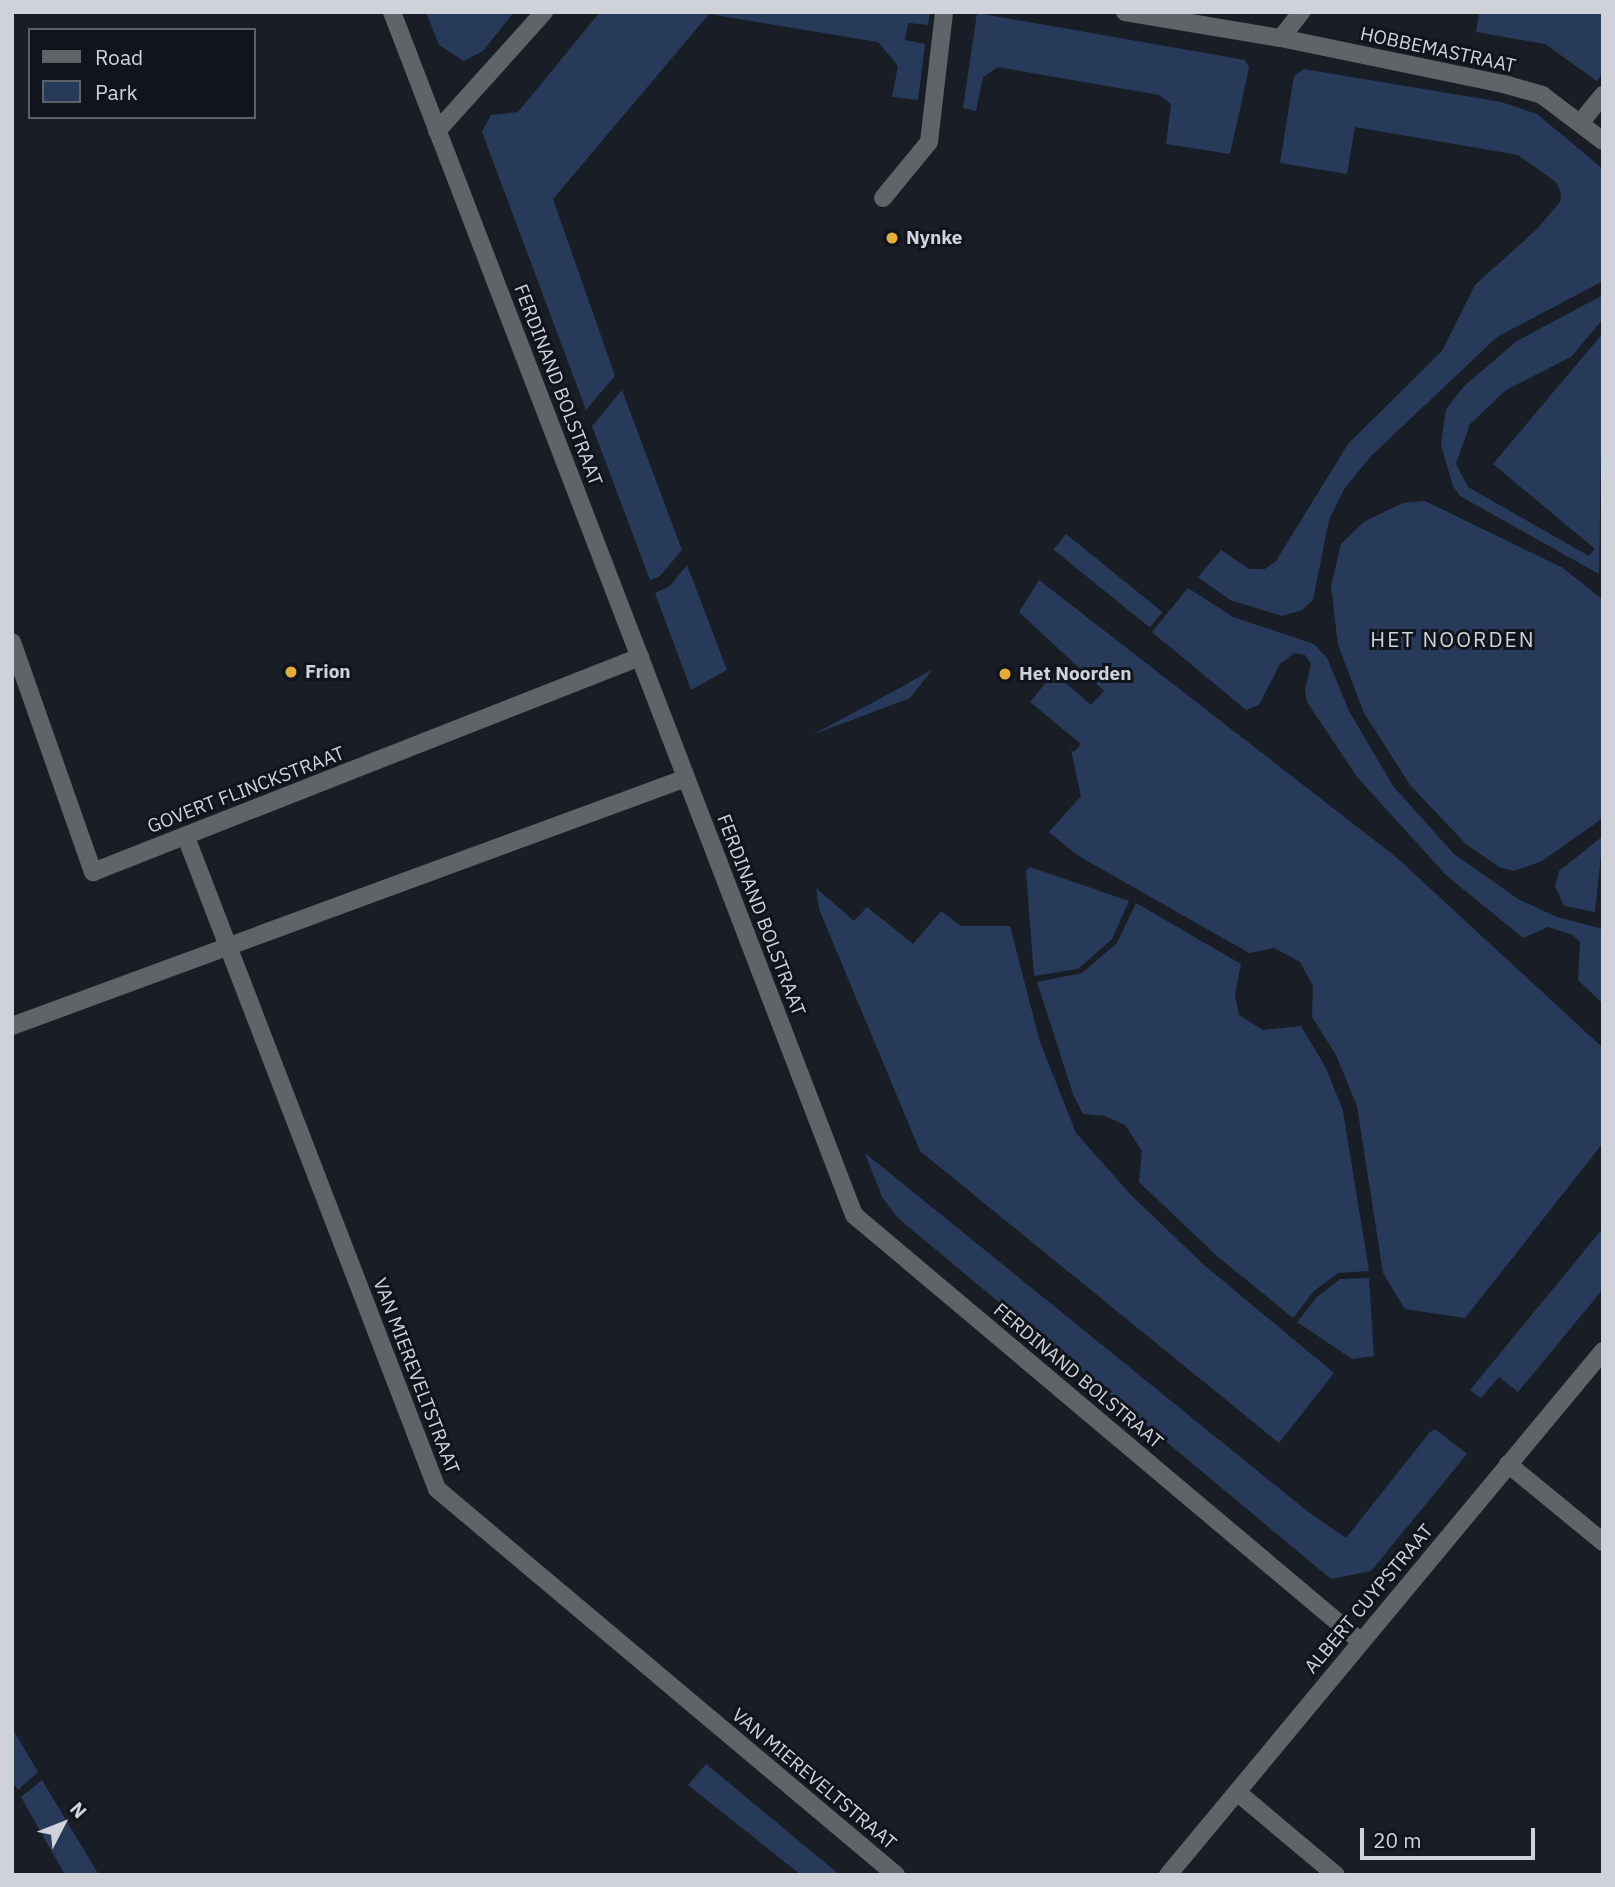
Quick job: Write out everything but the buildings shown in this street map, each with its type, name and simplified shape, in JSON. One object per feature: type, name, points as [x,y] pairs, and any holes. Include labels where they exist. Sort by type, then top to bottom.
[{"type":"street","name":"FERDINAND BOLSTRAAT","points":[[392,12],[854,1215],[1360,1641]]},
{"type":"street","points":[[438,131],[544,12]]},
{"type":"street","points":[[883,198],[929,142],[944,12]]},
{"type":"street","name":"HOBBEMASTRAAT","points":[[1125,12],[1281,38],[1504,84],[1542,95],[1603,141]]},
{"type":"street","points":[[1281,38],[1301,12]]},
{"type":"street","points":[[1581,122],[1603,95]]},
{"type":"street","name":"GOVERT FLINCKSTRAAT","points":[[12,642],[93,872],[640,657]]},
{"type":"street","points":[[12,1026],[686,778]]},
{"type":"street","name":"VAN MIEREVELTSTRAAT","points":[[186,836],[226,948],[437,1489],[896,1875]]},
{"type":"street","name":"ALBERT CUYPSTRAAT","points":[[1168,1875],[1603,1351]]},
{"type":"street","points":[[1508,1464],[1603,1542]]},
{"type":"street","points":[[1237,1792],[1336,1875]]},
{"type":"green space","points":[[426,12],[514,12],[483,51],[464,61],[439,45]]},
{"type":"green space","points":[[600,12],[930,12],[928,25],[908,23],[905,40],[925,44],[918,100],[892,97],[898,66],[878,42],[709,14],[553,199],[615,376],[586,410],[482,132],[491,115],[518,112]]},
{"type":"green space","points":[[1479,12],[1603,12],[1603,73],[1597,81],[1545,44],[1476,32]]},
{"type":"green space","points":[[977,13],[1245,60],[1249,68],[1230,154],[1166,144],[1171,104],[1159,95],[998,67],[983,77],[976,111],[963,108]]},
{"type":"green space","points":[[1304,69],[1501,102],[1537,114],[1603,169],[1603,281],[1497,337],[1371,456],[1344,489],[1329,520],[1313,600],[1302,610],[1282,616],[1230,600],[1198,577],[1221,550],[1249,569],[1265,569],[1276,561],[1348,444],[1442,351],[1475,285],[1537,229],[1560,202],[1561,194],[1556,182],[1518,155],[1355,127],[1347,174],[1280,163],[1294,76]]},
{"type":"green space","points":[[1603,295],[1603,319],[1571,357],[1506,390],[1470,424],[1456,464],[1468,487],[1589,556],[1595,549],[1493,464],[1603,333],[1599,574],[1460,496],[1453,486],[1441,445],[1446,409],[1465,385],[1517,341]]},
{"type":"green space","points":[[622,390],[682,550],[659,577],[650,580],[592,426]]},
{"type":"green space","points":[[1425,501],[1563,568],[1603,600],[1603,818],[1542,861],[1514,871],[1499,867],[1466,844],[1410,785],[1364,713],[1338,645],[1331,586],[1341,544],[1365,521],[1403,503]]},
{"type":"green space","points":[[1066,534],[1162,612],[1150,628],[1053,550]]},
{"type":"green space","points":[[687,565],[727,670],[691,690],[655,593],[670,586]]},
{"type":"green space","points":[[1039,580],[1396,857],[1603,1048],[1603,1143],[1465,1318],[1405,1309],[1383,1273],[1357,1106],[1336,1055],[1312,1017],[1313,986],[1300,962],[1274,948],[1249,953],[1077,855],[1049,832],[1081,796],[1071,750],[1074,752],[1081,744],[1030,702],[1054,673],[1091,705],[1104,691],[1019,612]]},
{"type":"green space","points":[[1188,588],[1233,617],[1314,644],[1327,658],[1349,711],[1393,786],[1454,854],[1518,899],[1557,917],[1603,929],[1603,1004],[1578,980],[1580,942],[1573,935],[1548,927],[1523,938],[1446,875],[1357,777],[1307,702],[1305,690],[1311,664],[1305,655],[1294,653],[1280,664],[1259,705],[1246,710],[1152,632]]},
{"type":"green space","points":[[933,669],[910,698],[812,735],[898,689]]},
{"type":"green space","points":[[1603,836],[1595,912],[1564,906],[1555,886],[1559,871]]},
{"type":"green space","points":[[1030,867],[1129,901],[1112,939],[1078,969],[1034,976],[1026,871]]},
{"type":"green space","points":[[816,888],[854,921],[867,907],[913,944],[941,911],[961,926],[1010,926],[1040,1042],[1076,1133],[1131,1195],[1203,1264],[1334,1373],[1279,1443],[920,1151],[819,909]]},
{"type":"green space","points":[[1136,903],[1241,964],[1235,995],[1239,1015],[1263,1030],[1301,1026],[1326,1068],[1343,1111],[1369,1271],[1338,1273],[1314,1291],[1293,1318],[1217,1256],[1139,1182],[1142,1151],[1125,1125],[1105,1116],[1083,1114],[1073,1094],[1037,982],[1082,973],[1117,943]]},
{"type":"green space","points":[[865,1153],[1307,1511],[1346,1538],[1430,1432],[1435,1429],[1467,1454],[1371,1571],[1331,1579],[898,1218],[882,1197]]},
{"type":"green space","points":[[1603,1228],[1603,1289],[1518,1392],[1499,1377],[1481,1398],[1470,1390]]},
{"type":"green space","points":[[1369,1278],[1374,1356],[1352,1359],[1297,1322],[1317,1297],[1340,1279]]},
{"type":"green space","points":[[12,1728],[38,1772],[18,1790],[12,1781]]},
{"type":"green space","points":[[706,1764],[840,1875],[801,1875],[688,1785]]},
{"type":"green space","points":[[42,1780],[99,1875],[65,1875],[21,1797]]},
{"type":"place","name":"Nynke","points":[[892,238]]},
{"type":"place","name":"Frion","points":[[291,672]]},
{"type":"place","name":"Het Noorden","points":[[1005,674]]},
{"type":"district","name":"HET NOORDEN","points":[[1453,639]]}]
